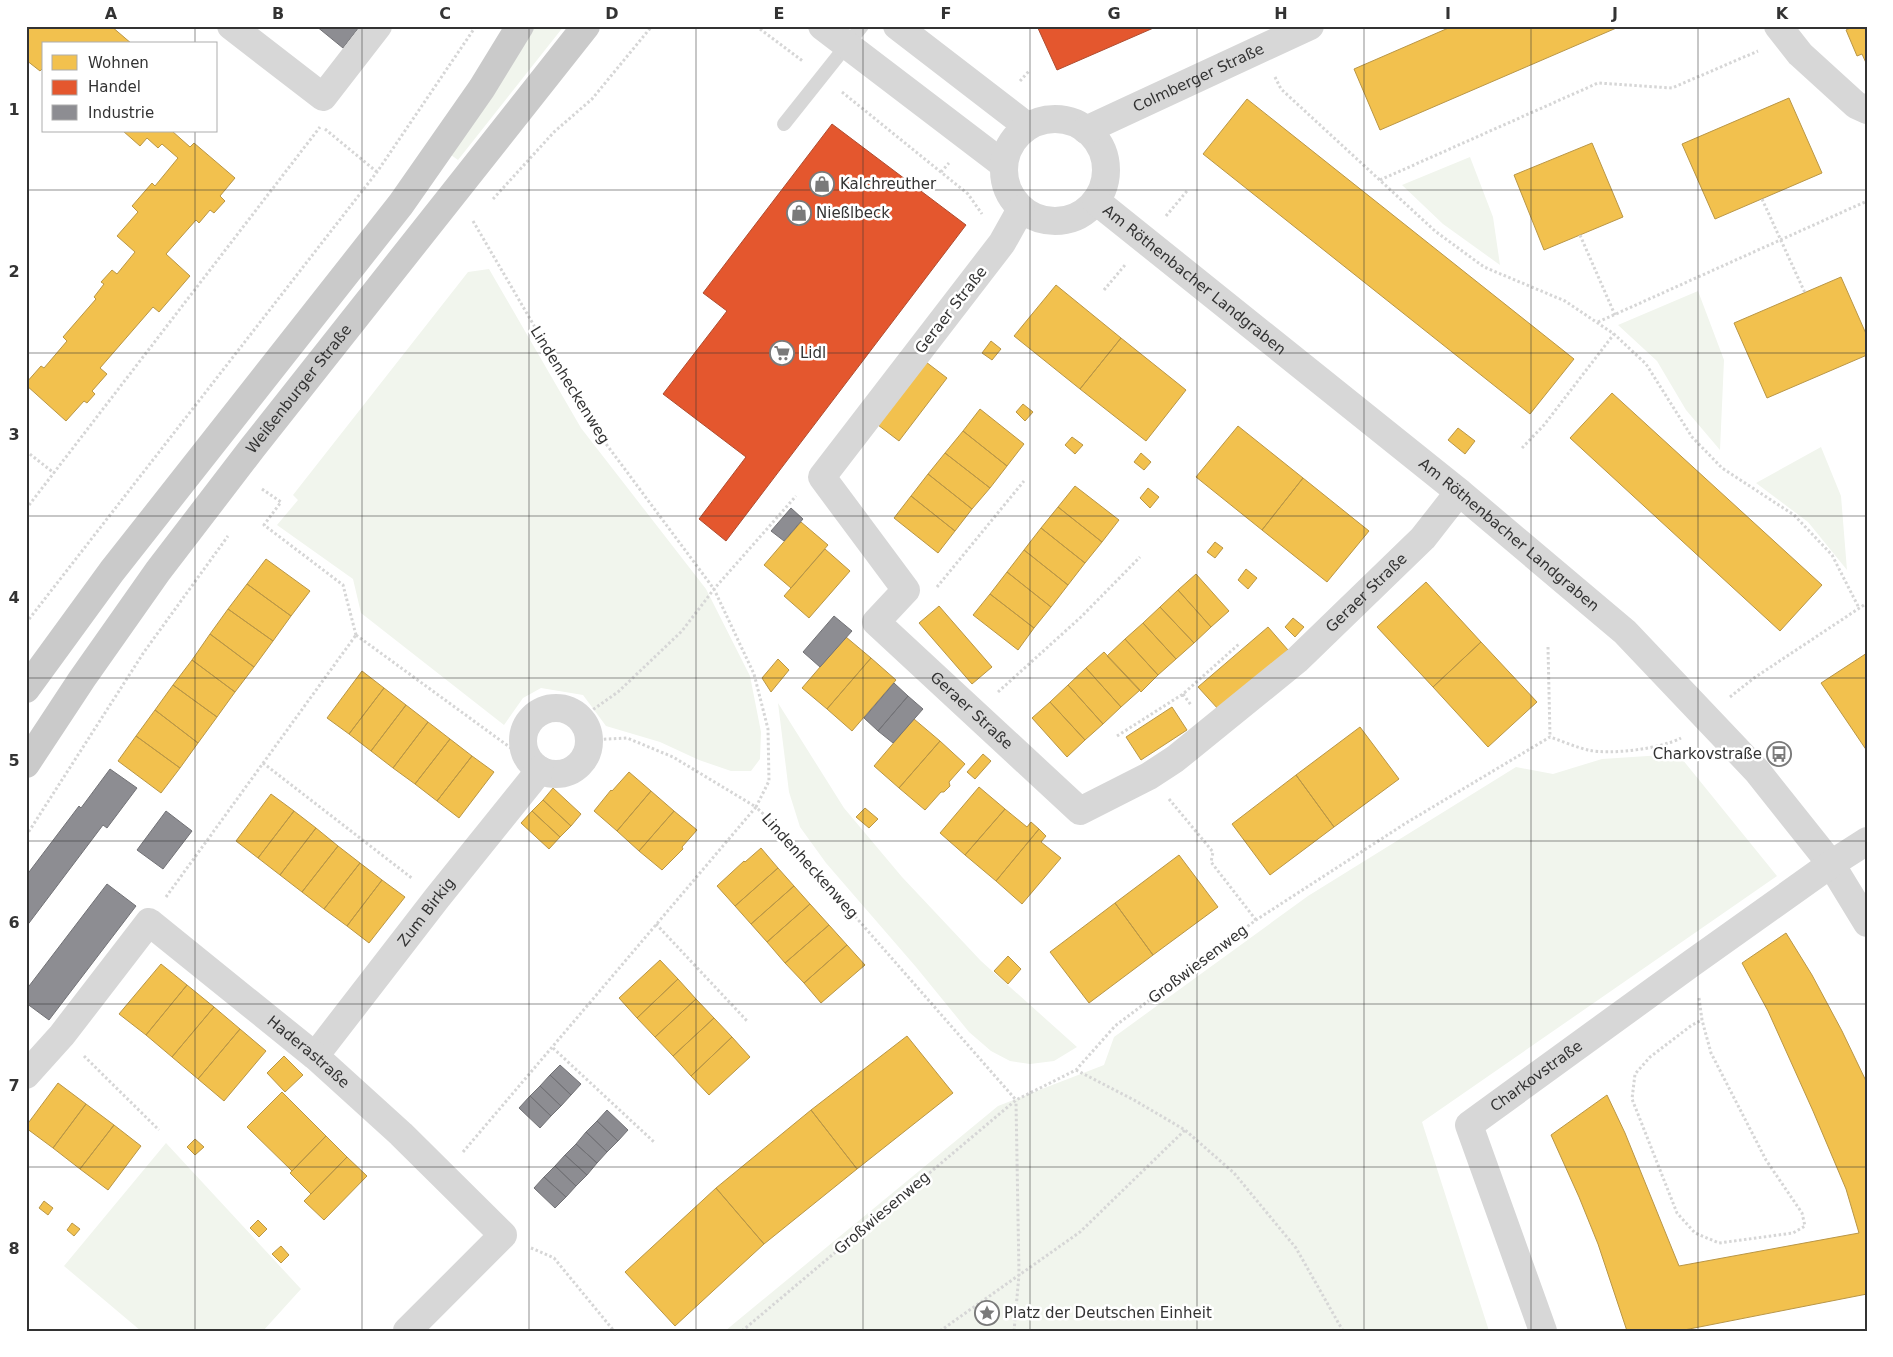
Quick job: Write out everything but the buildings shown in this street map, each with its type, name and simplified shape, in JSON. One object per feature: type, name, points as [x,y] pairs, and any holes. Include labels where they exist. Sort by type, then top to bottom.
[{"type":"main road","points":[[26,689],[112,571],[401,204],[482,88],[520,26]]},
{"type":"main road","name":"Weißenburger Straße","points":[[26,764],[129,609],[175,548],[586,26]]},
{"type":"street","points":[[231,26],[323,97],[378,26]]},
{"type":"street","points":[[822,26],[854,36],[1003,164]]},
{"type":"street","points":[[897,26],[1027,126]]},
{"type":"street","name":"Colmberger Straße","points":[[1086,130],[1310,26]]},
{"type":"street","points":[[1783,32],[1800,54],[1856,105],[1867,110]]},
{"type":"street","points":[[1057,119],[1072,122],[1086,130],[1096,139],[1106,163],[1103,190],[1087,211],[1074,218],[1061,222],[1046,221],[1032,217],[1021,209],[1010,196],[1004,181],[1003,164],[1007,149],[1015,136],[1027,126],[1041,120],[1057,119]]},
{"type":"street","name":"Am Röthenbacher Landgraben","points":[[1096,201],[1459,492],[1626,632],[1757,771],[1831,864],[1867,923]]},
{"type":"street","name":"Geraer Straße","points":[[822,477],[1002,243],[1021,209]]},
{"type":"street","points":[[822,477],[906,590]]},
{"type":"street","name":"Geraer Straße","points":[[906,590],[876,622],[1080,811],[1149,776],[1176,759],[1297,660],[1423,538],[1459,492]]},
{"type":"street","points":[[552,708],[563,708],[585,729],[588,752],[582,762],[574,769],[563,774],[551,774],[533,764],[524,746],[523,736],[527,726],[533,717],[542,711],[552,708]]},
{"type":"street","name":"Zum Birkig","points":[[315,1056],[438,898],[533,764]]},
{"type":"street","name":"Charkovstraße","points":[[1543,1331],[1469,1125],[1692,963],[1867,840]]},
{"type":"street","name":"Haderastraße","points":[[26,1075],[62,1035],[149,922],[315,1056],[401,1134],[503,1235]]},
{"type":"street","points":[[407,1331],[503,1235]]},
{"type":"lane","points":[[784,124],[854,36]]},
{"type":"path","points":[[26,623],[377,172],[476,26]]},
{"type":"path","points":[[491,200],[554,132],[592,99],[652,26]]},
{"type":"path","points":[[756,26],[822,76],[968,194],[1002,243]]},
{"type":"path","points":[[1380,180],[1598,83],[1672,88],[1783,32]]},
{"type":"path","points":[[1260,50],[1281,89],[1435,231],[1484,267],[1565,301],[1614,334],[1646,364],[1692,437],[1722,468],[1794,515],[1832,555],[1859,608]]},
{"type":"path","points":[[26,509],[321,126],[377,172]]},
{"type":"path","points":[[1762,199],[1805,293]]},
{"type":"path","points":[[1598,323],[1867,201]]},
{"type":"path","points":[[466,229],[479,214]]},
{"type":"path","name":"Lindenheckenweg","points":[[473,221],[592,425],[714,589],[754,674],[768,730],[769,781],[756,807],[775,825],[1016,1100]]},
{"type":"path","points":[[1580,235],[1615,315]]},
{"type":"path","points":[[1522,448],[1544,425],[1614,334]]},
{"type":"path","points":[[26,451],[54,473]]},
{"type":"path","points":[[443,1176],[756,807],[673,757],[627,738],[585,729],[618,692],[682,631],[714,589],[805,485],[822,477]]},
{"type":"path","points":[[906,590],[933,592],[1024,481]]},
{"type":"path","points":[[267,483],[262,490],[281,502],[264,525],[343,585],[356,635],[533,764]]},
{"type":"path","points":[[26,836],[144,652],[234,528]]},
{"type":"path","points":[[975,712],[1081,617],[1140,557]]},
{"type":"path","points":[[1548,647],[1550,737],[1588,750],[1619,751],[1648,748],[1679,739],[1754,678],[1867,603]]},
{"type":"path","points":[[161,903],[356,635]]},
{"type":"path","points":[[1117,736],[1183,694],[1239,644]]},
{"type":"path","name":"Großwiesenweg","points":[[742,1331],[1016,1100],[1076,1070],[1115,1026],[1256,920],[1406,823],[1550,737]]},
{"type":"path","points":[[263,763],[438,898]]},
{"type":"path","points":[[1149,776],[1213,852],[1211,862],[1256,920]]},
{"type":"path","points":[[656,924],[748,1022]]},
{"type":"path","points":[[1692,963],[1702,1009],[1702,1020],[1711,1053],[1766,1160],[1802,1213],[1805,1226],[1793,1233],[1718,1243],[1695,1233],[1677,1213],[1632,1099],[1635,1074],[1650,1057],[1702,1020]]},
{"type":"path","points":[[62,1035],[159,1130]]},
{"type":"path","points":[[553,1048],[654,1142]]},
{"type":"path","points":[[1076,1070],[1134,1100],[1185,1130],[1234,1173],[1296,1248],[1343,1331]]},
{"type":"path","points":[[1014,1331],[1019,1275],[1016,1100]]},
{"type":"path","points":[[940,1331],[1080,1232],[1185,1130]]},
{"type":"path","points":[[503,1235],[554,1258],[614,1331]]},
{"type":"shaded area","points":[[535,26],[564,26],[458,160],[451,155]]},
{"type":"shaded area","points":[[1470,157],[1493,217],[1500,265],[1443,224],[1402,185]]},
{"type":"shaded area","points":[[489,269],[581,428],[706,589],[750,676],[761,732],[760,759],[751,771],[731,771],[699,760],[660,742],[606,726],[583,695],[541,688],[523,698],[504,725],[361,613],[353,579],[277,525],[298,500],[293,495],[468,272]]},
{"type":"shaded area","points":[[1698,291],[1724,360],[1720,450],[1686,410],[1657,361],[1618,325]]},
{"type":"shaded area","points":[[1821,447],[1841,496],[1847,570],[1808,522],[1756,483]]},
{"type":"shaded area","points":[[778,703],[844,808],[902,877],[981,961],[1077,1047],[1054,1061],[1030,1064],[1010,1061],[991,1051],[969,1032],[916,967],[826,863],[800,827],[789,792]]},
{"type":"shaded area","points":[[1678,754],[1777,876],[1422,1122],[1489,1331],[725,1331],[998,1106],[1104,1065],[1114,1037],[1308,896],[1516,767],[1553,774],[1602,759]]},
{"type":"shaded area","points":[[166,1143],[301,1289],[263,1331],[141,1331],[64,1266]]},
{"type":"place","name":"Kalchreuther","points":[[822,184]]},
{"type":"place","name":"Nießlbeck","points":[[799,213]]},
{"type":"place","name":"Lidl","points":[[782,353]]},
{"type":"place","name":"Charkovstraße","points":[[1779,754]]},
{"type":"place","name":"Platz der Deutschen Einheit","points":[[987,1313]]}]
